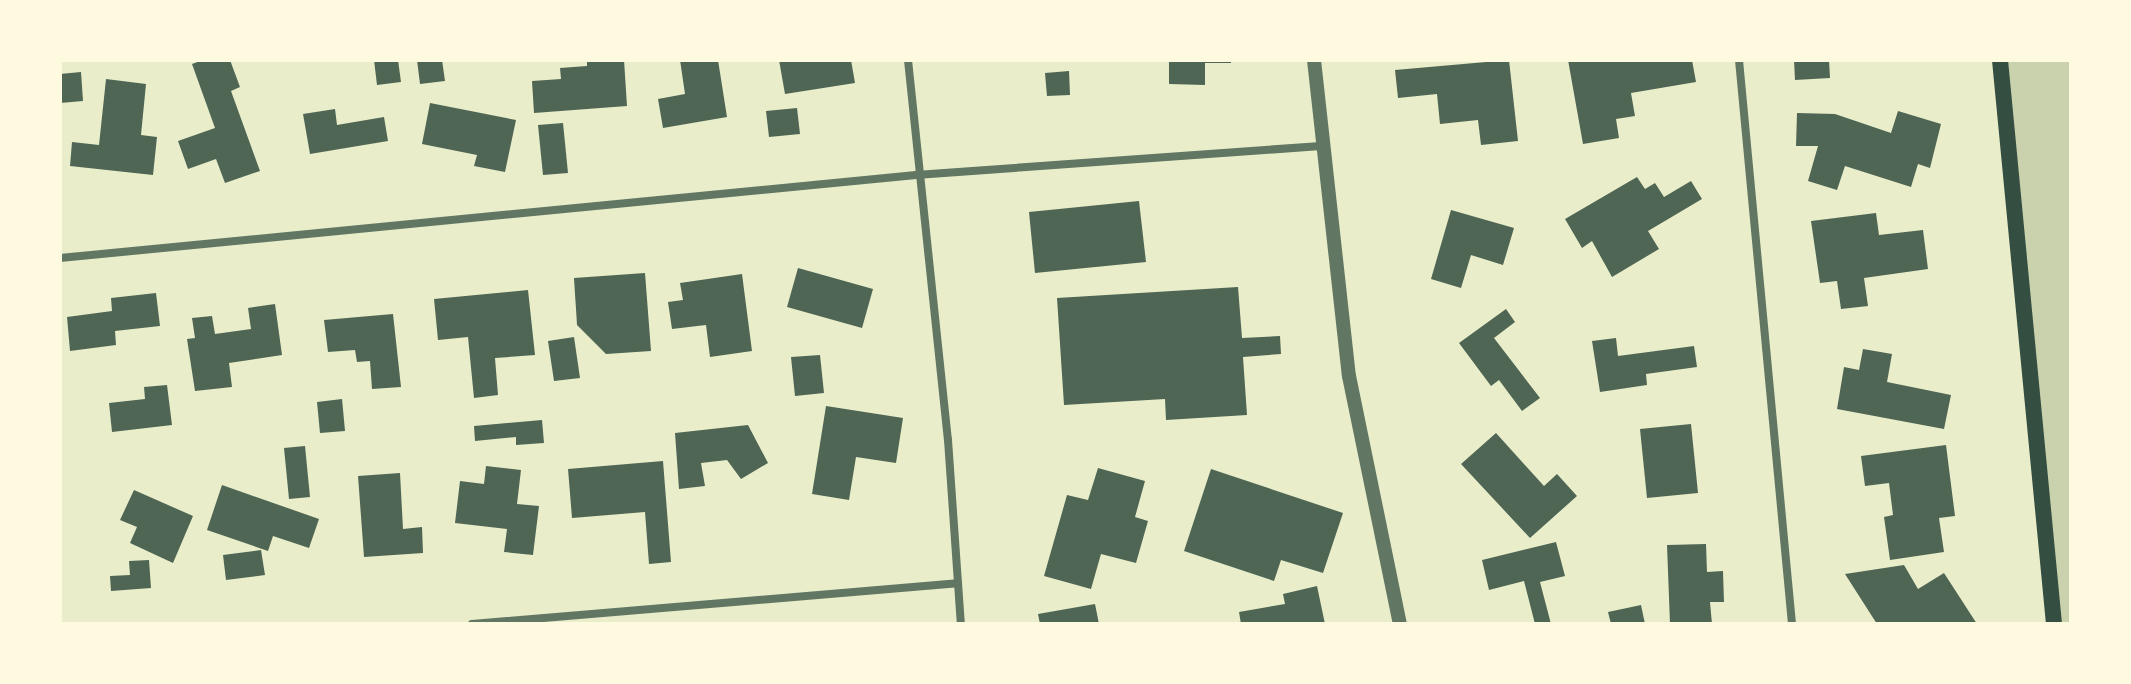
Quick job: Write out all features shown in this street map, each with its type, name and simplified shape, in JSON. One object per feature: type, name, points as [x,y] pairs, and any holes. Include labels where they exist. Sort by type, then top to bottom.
[{"type":"main road","points":[[2000,60],[2054,624]]},
{"type":"street","points":[[908,60],[916,175],[948,440],[961,624]]},
{"type":"street","points":[[1314,60],[1321,146],[1349,376],[1400,624]]},
{"type":"street","points":[[1739,60],[1792,624]]},
{"type":"street","points":[[60,258],[916,175],[1321,146]]},
{"type":"street","points":[[472,624],[957,583]]},
{"type":"green space","points":[[2001,60],[2071,60],[2071,624],[2054,624]]},
{"type":"building","points":[[203,60],[230,60],[240,87],[231,91],[260,171],[225,183],[216,159],[188,169],[178,141],[215,128],[192,64]]},
{"type":"building","points":[[374,60],[398,60],[401,82],[377,85]]},
{"type":"building","points":[[417,60],[442,60],[445,81],[420,84]]},
{"type":"building","points":[[587,60],[624,60],[627,106],[534,113],[532,81],[561,79],[560,68],[587,66]]},
{"type":"building","points":[[680,60],[718,60],[727,117],[663,128],[658,99],[685,94]]},
{"type":"building","points":[[779,60],[851,60],[855,83],[785,94]]},
{"type":"building","points":[[1169,60],[1231,60],[1231,63],[1205,63],[1205,85],[1169,84]]},
{"type":"building","points":[[1509,60],[1518,141],[1481,145],[1478,120],[1440,124],[1437,94],[1398,98],[1395,70]]},
{"type":"building","points":[[1568,60],[1692,60],[1696,82],[1631,93],[1635,116],[1616,119],[1619,138],[1583,144]]},
{"type":"building","points":[[1794,60],[1829,60],[1830,78],[1795,80]]},
{"type":"building","points":[[1069,71],[1070,95],[1047,96],[1045,73]]},
{"type":"building","points":[[81,72],[83,101],[60,103],[60,74]]},
{"type":"building","points":[[106,79],[146,84],[141,135],[157,137],[153,175],[70,166],[72,142],[99,145]]},
{"type":"building","points":[[430,103],[516,120],[505,172],[474,166],[477,155],[422,144]]},
{"type":"building","points":[[797,108],[800,134],[769,137],[766,111]]},
{"type":"building","points":[[335,109],[337,125],[384,117],[388,141],[310,154],[303,114]]},
{"type":"building","points":[[1898,111],[1941,124],[1930,168],[1918,164],[1911,187],[1845,166],[1837,190],[1808,181],[1818,146],[1796,146],[1797,113],[1835,114],[1891,133]]},
{"type":"building","points":[[563,123],[568,173],[543,175],[538,125]]},
{"type":"building","points":[[1637,177],[1645,189],[1655,183],[1664,197],[1691,181],[1702,199],[1648,231],[1659,249],[1612,277],[1592,241],[1582,248],[1565,219]]},
{"type":"building","points":[[1139,201],[1146,262],[1035,273],[1029,212]]},
{"type":"building","points":[[1451,210],[1514,228],[1503,265],[1471,255],[1461,288],[1431,279]]},
{"type":"building","points":[[1876,213],[1879,235],[1923,230],[1928,269],[1864,278],[1868,306],[1841,309],[1837,281],[1820,283],[1811,221]]},
{"type":"building","points":[[798,268],[873,289],[862,328],[787,307]]},
{"type":"building","points":[[645,273],[651,351],[606,354],[577,325],[574,278]]},
{"type":"building","points":[[742,274],[752,351],[710,357],[706,325],[672,329],[668,302],[683,300],[680,283]]},
{"type":"building","points":[[1238,287],[1242,338],[1280,336],[1281,354],[1243,357],[1247,415],[1166,420],[1165,399],[1064,405],[1057,298]]},
{"type":"building","points":[[528,290],[535,355],[495,358],[498,395],[474,398],[468,337],[438,340],[434,299]]},
{"type":"building","points":[[156,293],[160,326],[115,331],[116,345],[70,351],[67,317],[112,311],[111,298]]},
{"type":"building","points":[[275,304],[282,355],[229,363],[232,387],[195,391],[187,339],[195,338],[192,318],[212,316],[215,334],[251,329],[248,308]]},
{"type":"building","points":[[1506,309],[1515,322],[1494,338],[1540,398],[1522,411],[1499,380],[1491,386],[1459,343]]},
{"type":"building","points":[[393,314],[401,387],[372,389],[370,361],[357,362],[355,350],[328,352],[324,320]]},
{"type":"building","points":[[574,337],[580,378],[554,381],[548,341]]},
{"type":"building","points":[[1616,338],[1618,356],[1694,346],[1697,367],[1646,374],[1647,385],[1600,392],[1592,341]]},
{"type":"building","points":[[1863,349],[1892,354],[1887,382],[1951,395],[1944,429],[1837,409],[1844,367],[1859,370]]},
{"type":"building","points":[[820,355],[824,393],[795,396],[791,357]]},
{"type":"building","points":[[167,385],[172,425],[112,432],[109,403],[145,399],[144,387]]},
{"type":"building","points":[[342,399],[345,431],[320,433],[317,402]]},
{"type":"building","points":[[826,406],[903,418],[896,463],[856,457],[849,500],[812,494]]},
{"type":"building","points":[[542,420],[544,443],[516,445],[516,437],[475,441],[474,426]]},
{"type":"building","points":[[1691,424],[1698,493],[1647,498],[1640,429]]},
{"type":"building","points":[[748,425],[768,463],[741,479],[727,460],[701,463],[705,486],[679,489],[675,433]]},
{"type":"building","points":[[1496,433],[1544,486],[1557,474],[1577,496],[1530,538],[1461,464]]},
{"type":"building","points":[[1946,445],[1955,516],[1939,518],[1944,552],[1890,560],[1884,517],[1893,515],[1889,483],[1865,486],[1861,456]]},
{"type":"building","points":[[305,446],[310,497],[289,499],[284,448]]},
{"type":"building","points":[[663,461],[671,562],[649,564],[645,512],[572,518],[568,469]]},
{"type":"building","points":[[486,466],[521,470],[517,504],[539,506],[533,555],[504,552],[507,529],[455,523],[460,481],[484,484]]},
{"type":"building","points":[[1098,468],[1145,481],[1135,517],[1148,521],[1136,563],[1101,554],[1091,589],[1044,576],[1067,495],[1088,500]]},
{"type":"building","points":[[1211,469],[1343,513],[1323,573],[1281,560],[1274,581],[1184,551]]},
{"type":"building","points":[[400,473],[403,529],[422,527],[423,553],[364,557],[358,476]]},
{"type":"building","points":[[222,485],[319,519],[309,548],[273,536],[268,551],[207,530]]},
{"type":"building","points":[[134,490],[193,516],[173,563],[130,543],[137,527],[120,520]]},
{"type":"building","points":[[1556,542],[1565,576],[1540,582],[1551,624],[1535,624],[1524,581],[1489,590],[1482,560]]},
{"type":"building","points":[[1706,544],[1707,572],[1723,571],[1724,602],[1710,602],[1712,624],[1670,624],[1667,545]]},
{"type":"building","points":[[261,550],[265,575],[226,580],[223,555]]},
{"type":"building","points":[[149,560],[151,588],[111,591],[110,576],[130,575],[129,561]]},
{"type":"building","points":[[1904,565],[1918,589],[1944,573],[1977,624],[1877,624],[1845,574]]},
{"type":"building","points":[[1317,586],[1325,624],[1241,624],[1239,612],[1285,604],[1283,594]]},
{"type":"building","points":[[1095,604],[1099,624],[1040,624],[1038,614]]},
{"type":"building","points":[[1641,605],[1645,624],[1611,624],[1608,612]]}]
